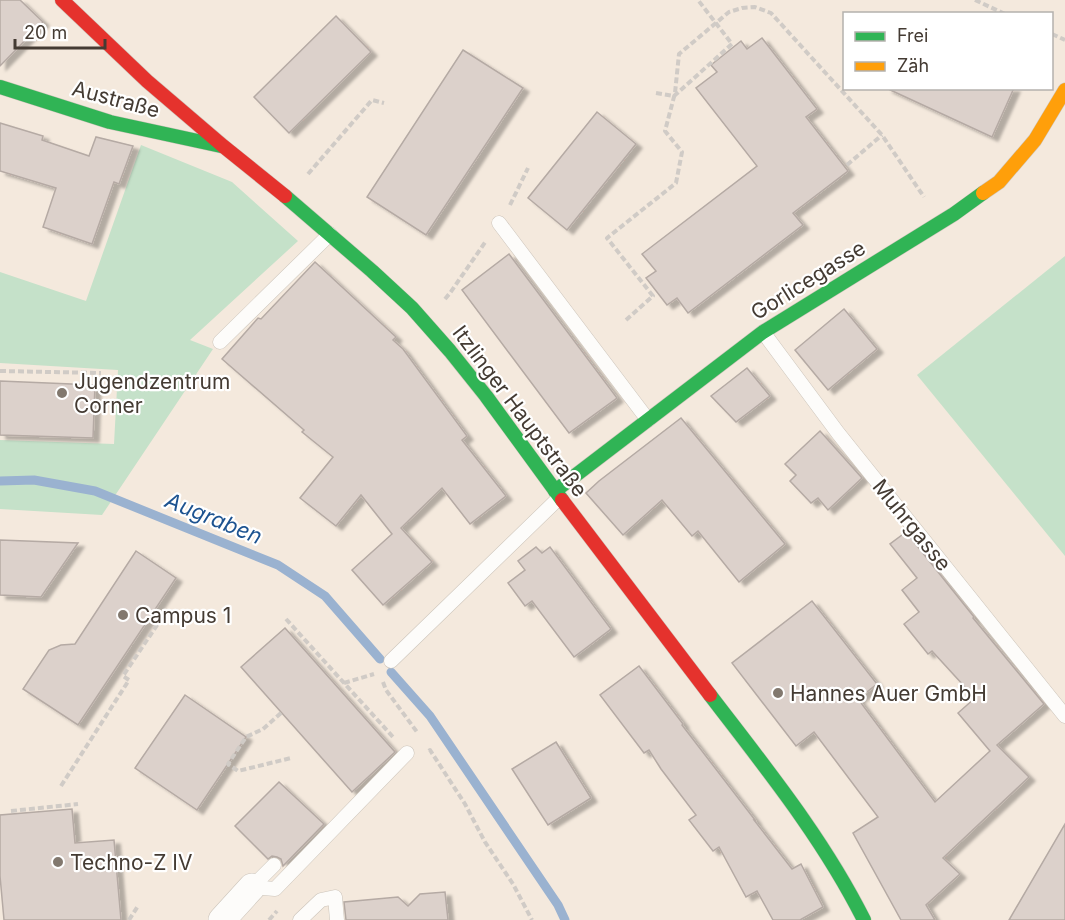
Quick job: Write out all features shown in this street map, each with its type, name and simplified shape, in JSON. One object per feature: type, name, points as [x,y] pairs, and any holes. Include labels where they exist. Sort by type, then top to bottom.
[{"type":"street","name":"Itzlinger Hauptstraße","points":[[62,0],[147,81],[372,271],[423,321],[465,369],[819,841],[849,890],[864,920]]},
{"type":"street","name":"Austraße","points":[[0,87],[110,122],[223,146]]},
{"type":"street","name":"Gorlicegasse","points":[[557,494],[648,420],[763,332],[941,222],[999,182],[1035,140],[1065,90]]},
{"type":"street","points":[[222,920],[252,887]]},
{"type":"lane","points":[[499,223],[648,420]]},
{"type":"lane","points":[[220,342],[330,234]]},
{"type":"lane","name":"Muhrgasse","points":[[763,332],[838,433],[1065,716]]},
{"type":"lane","points":[[387,666],[557,494]]},
{"type":"lane","points":[[252,887],[276,889],[407,753]]},
{"type":"lane","points":[[252,887],[274,865]]},
{"type":"lane","points":[[300,920],[321,900],[335,897],[337,920]]},
{"type":"path","points":[[674,96],[732,44],[698,0]]},
{"type":"path","points":[[975,0],[1001,12]]},
{"type":"path","points":[[626,320],[653,296],[607,238],[676,183],[682,152],[664,131],[674,96],[679,54],[729,12],[742,8],[755,8],[771,13],[882,135],[941,222]]},
{"type":"path","points":[[656,93],[674,96]]},
{"type":"path","points":[[300,168],[307,175],[372,100],[384,103]]},
{"type":"path","points":[[847,165],[882,135]]},
{"type":"path","points":[[423,321],[450,293],[499,223],[528,168]]},
{"type":"path","points":[[0,371],[101,373]]},
{"type":"path","points":[[61,786],[129,680],[123,676],[162,619]]},
{"type":"path","points":[[286,619],[407,753]]},
{"type":"path","points":[[344,683],[387,666]]},
{"type":"path","points":[[381,678],[386,690],[417,733]]},
{"type":"path","points":[[281,713],[263,729],[246,737],[228,764],[238,771],[291,758]]},
{"type":"path","points":[[424,741],[465,804],[532,920]]},
{"type":"path","points":[[423,757],[430,750]]},
{"type":"path","points":[[11,811],[78,804]]},
{"type":"path","points":[[269,920],[283,904]]},
{"type":"path","points":[[129,920],[138,906]]},
{"type":"green space","points":[[141,145],[232,182],[298,241],[190,340],[213,349],[102,515],[0,509],[0,440],[114,444],[118,370],[0,363],[0,272],[86,301]]},
{"type":"green space","points":[[1065,256],[1065,556],[917,375]]},
{"type":"building","points":[[0,0],[20,0],[43,22],[0,66]]},
{"type":"building","points":[[336,16],[371,52],[289,133],[254,97]]},
{"type":"building","points":[[762,38],[817,109],[806,117],[848,171],[793,213],[803,225],[688,313],[677,298],[667,305],[646,278],[656,271],[642,254],[757,166],[696,88],[717,72],[711,65],[741,41],[747,49]]},
{"type":"building","points":[[463,50],[523,88],[426,235],[367,197]]},
{"type":"building","points":[[890,90],[1013,90],[992,137]]},
{"type":"building","points":[[597,112],[636,144],[567,230],[528,198]]},
{"type":"building","points":[[0,123],[43,136],[42,140],[89,156],[96,137],[133,146],[119,184],[114,182],[92,244],[43,227],[56,188],[0,171]]},
{"type":"building","points":[[509,254],[617,398],[569,433],[462,290]]},
{"type":"building","points":[[315,262],[396,337],[393,340],[403,349],[467,436],[462,440],[506,496],[470,524],[442,488],[401,528],[432,562],[383,605],[352,570],[392,534],[361,495],[336,526],[300,498],[333,457],[222,359],[258,318],[261,319]]},
{"type":"building","points":[[844,309],[877,349],[828,390],[795,350]]},
{"type":"building","points":[[747,368],[770,396],[736,422],[711,396]]},
{"type":"building","points":[[0,381],[95,385],[93,438],[0,435]]},
{"type":"building","points":[[681,418],[785,544],[739,582],[698,531],[692,536],[662,500],[623,535],[586,493]]},
{"type":"building","points":[[820,431],[862,478],[828,510],[818,498],[811,503],[790,481],[796,475],[785,464]]},
{"type":"building","points":[[906,532],[1044,704],[997,745],[1029,777],[943,858],[960,874],[926,905],[935,920],[901,920],[853,833],[878,817],[814,732],[796,746],[732,663],[812,601],[877,684],[858,699],[935,802],[990,751],[958,713],[975,698],[932,651],[928,654],[904,624],[919,612],[902,590],[917,578],[890,544]]},
{"type":"building","points":[[0,540],[78,543],[41,597],[0,595]]},
{"type":"building","points":[[536,547],[542,553],[550,547],[611,629],[574,657],[532,601],[525,606],[508,583],[525,570],[518,561]]},
{"type":"building","name":"Campus 1","points":[[136,551],[176,578],[78,725],[23,689],[49,650],[61,645],[75,644]]},
{"type":"building","points":[[285,628],[395,752],[352,792],[241,667]]},
{"type":"building","points":[[639,666],[792,869],[801,864],[823,907],[800,920],[773,920],[757,891],[746,897],[719,847],[713,851],[689,820],[696,815],[649,750],[644,753],[600,695]]},
{"type":"building","points":[[185,695],[246,737],[197,810],[135,768]]},
{"type":"building","points":[[556,742],[591,798],[548,825],[512,769]]},
{"type":"building","points":[[279,782],[324,824],[283,866],[281,859],[277,857],[272,856],[268,859],[235,826]]},
{"type":"building","name":"Techno-Z IV","points":[[72,809],[75,843],[114,840],[121,920],[4,920],[0,876],[0,815]]},
{"type":"building","points":[[1065,824],[1065,920],[1009,920]]},
{"type":"building","points":[[445,892],[448,920],[346,920],[344,902],[398,897],[408,906],[420,894]]},
{"type":"waterway","name":"Augraben","points":[[0,481],[34,480],[95,491],[278,565],[325,596],[380,659]]},
{"type":"waterway","name":"Augraben","points":[[391,672],[430,716],[558,905],[565,920]]},
{"type":"traffic: fast","points":[[0,87],[110,122],[221,146]]},
{"type":"traffic: fast","points":[[555,491],[763,332],[954,214],[983,193]]},
{"type":"traffic: fast","points":[[285,196],[412,308],[486,396],[562,500]]},
{"type":"traffic: fast","points":[[710,695],[812,832],[864,920]]},
{"type":"traffic: slow","points":[[983,193],[999,182],[1035,140],[1065,90]]},
{"type":"traffic: jam","points":[[62,0],[147,81],[285,196]]},
{"type":"traffic: jam","points":[[562,500],[710,695]]},
{"type":"place","name":"Jugendzentrum Corner","points":[[62,393]]},
{"type":"place","name":"Campus 1","points":[[123,615]]},
{"type":"place","name":"Hannes Auer GmbH","points":[[778,693]]},
{"type":"place","name":"Techno-Z IV","points":[[58,862]]}]
